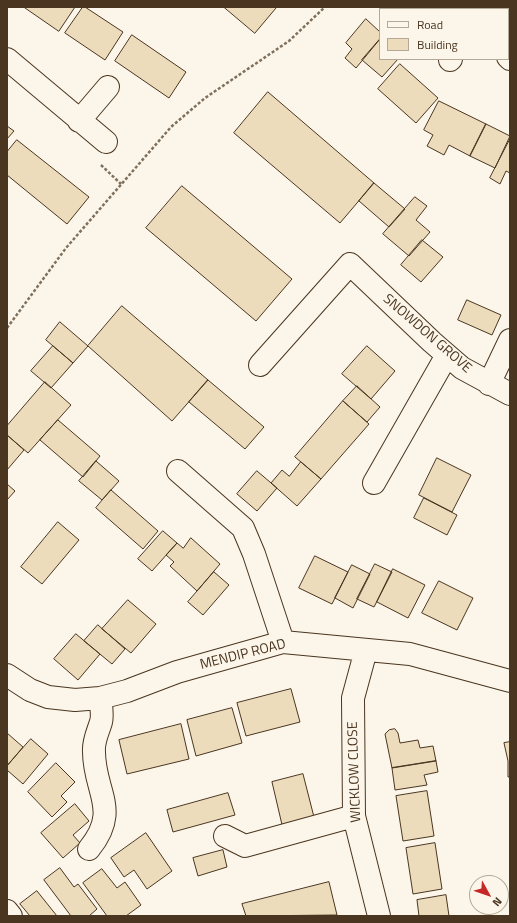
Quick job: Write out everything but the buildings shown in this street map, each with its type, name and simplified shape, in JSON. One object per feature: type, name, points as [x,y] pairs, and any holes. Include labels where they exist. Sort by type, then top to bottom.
[{"type":"street","points":[[7,59],[79,121],[106,142]]},
{"type":"street","points":[[79,121],[108,87]]},
{"type":"street","name":"SNOWDON GROVE","points":[[260,365],[350,264],[462,368],[488,384],[510,394]]},
{"type":"street","points":[[488,384],[510,340]]},
{"type":"street","points":[[374,483],[448,355]]},
{"type":"street","points":[[178,471],[243,528],[254,554],[283,642]]},
{"type":"street","name":"MENDIP ROAD","points":[[7,675],[30,690],[48,697],[75,700],[100,698],[127,691],[177,672],[283,642],[410,654],[510,681]]},
{"type":"street","name":"WICKLOW CLOSE","points":[[366,650],[353,698],[354,816],[379,916]]},
{"type":"street","points":[[89,849],[99,837],[106,806],[95,767],[94,751],[95,737],[102,721],[100,698]]},
{"type":"street","points":[[225,836],[245,846],[354,816]]},
{"type":"street","points":[[7,911],[11,916]]},
{"type":"path","points":[[7,328],[66,248],[171,127],[205,98],[289,41],[325,7]]}]
